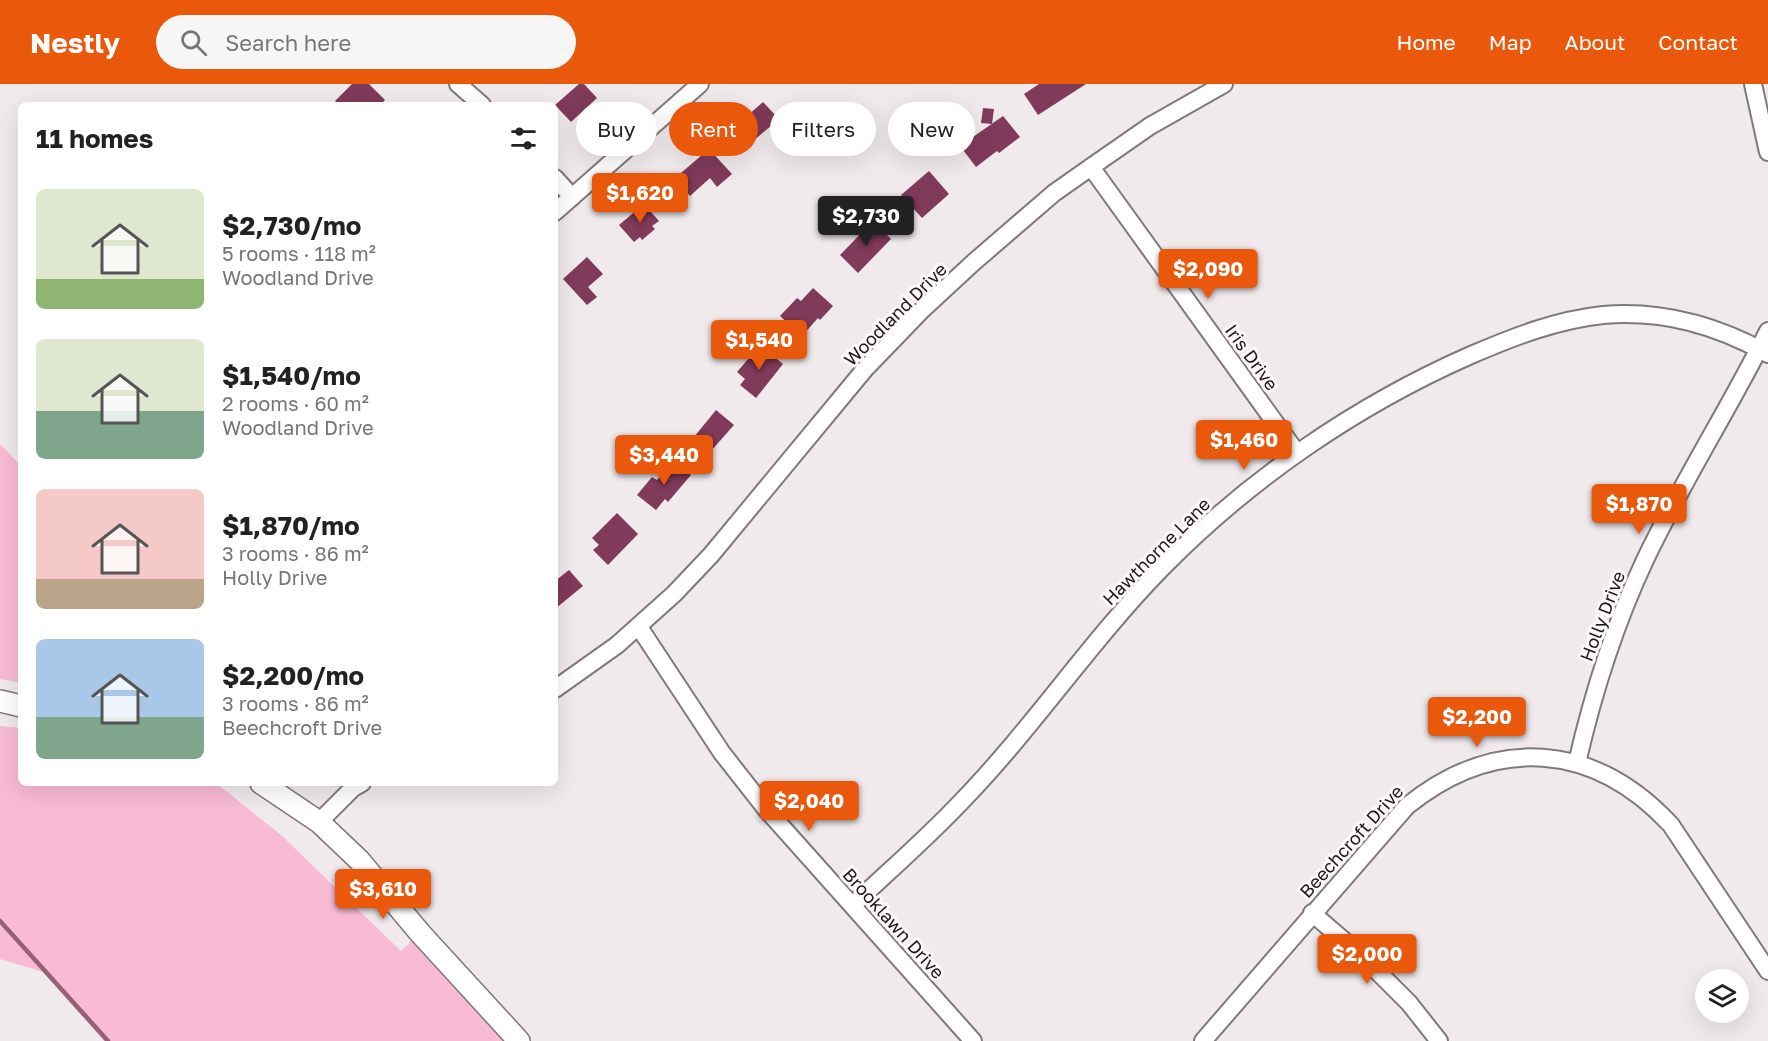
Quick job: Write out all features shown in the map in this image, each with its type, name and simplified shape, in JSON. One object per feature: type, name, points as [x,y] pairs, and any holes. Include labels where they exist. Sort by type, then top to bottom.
[{"type":"main road","points":[[0,701],[18,705]]},
{"type":"main road","points":[[265,786],[319,822],[359,860],[420,933],[519,1041]]},
{"type":"street","points":[[458,84],[479,102]]},
{"type":"street","points":[[558,209],[700,84]]},
{"type":"street","name":"Woodland Drive","points":[[558,686],[601,657],[639,627],[674,594],[711,555],[887,346],[974,262],[1054,194],[1091,167],[1150,126],[1224,84]]},
{"type":"street","points":[[1753,84],[1768,152]]},
{"type":"street","name":"Iris Drive","points":[[1091,167],[1297,453]]},
{"type":"street","points":[[558,181],[572,197]]},
{"type":"street","name":"Hawthorne Lane","points":[[853,905],[961,802],[996,764],[1119,615],[1200,531],[1244,492],[1297,453],[1363,412],[1437,370],[1525,333],[1572,320],[1604,315],[1680,319],[1706,325],[1763,351]]},
{"type":"street","name":"Holly Drive","points":[[1576,763],[1603,665],[1622,611],[1645,560],[1763,351],[1768,332]]},
{"type":"street","name":"Brooklawn Drive","points":[[639,627],[729,762],[766,809],[973,1041]]},
{"type":"street","name":"Beechcroft Drive","points":[[1203,1041],[1407,806],[1426,790],[1448,777],[1471,767],[1507,759],[1539,757],[1576,763],[1612,777],[1634,790],[1654,806],[1671,825],[1768,971]]},
{"type":"street","points":[[319,822],[357,786]]},
{"type":"street","points":[[1312,913],[1364,957],[1409,1003],[1439,1041]]},
{"type":"shaded area","points":[[0,444],[18,463],[18,682],[0,679]]},
{"type":"shaded area","points":[[0,726],[18,728],[18,786],[221,787],[281,835],[401,951],[420,932],[519,1041],[104,1041],[43,972],[0,959]]},
{"type":"building","points":[[352,84],[369,84],[385,100],[383,102],[335,101]]},
{"type":"building","points":[[579,84],[584,84],[597,98],[593,102],[576,102],[576,117],[571,122],[558,108],[558,102]]},
{"type":"building","points":[[1039,84],[1086,84],[1038,115],[1024,94]]},
{"type":"building","points":[[763,102],[770,109],[770,127],[758,137],[758,106]]},
{"type":"building","points":[[983,108],[994,109],[992,124],[981,123]]},
{"type":"building","points":[[1003,116],[1020,137],[976,167],[968,156],[975,156],[975,136]]},
{"type":"building","points":[[701,156],[715,156],[732,174],[717,187],[710,178],[690,196],[675,178]]},
{"type":"building","points":[[929,171],[949,194],[922,218],[901,195]]},
{"type":"building","points":[[644,204],[659,221],[652,226],[655,229],[642,240],[640,237],[634,242],[619,225]]},
{"type":"building","points":[[873,221],[891,239],[858,273],[840,255]]},
{"type":"building","points":[[587,257],[603,274],[588,287],[597,297],[587,305],[563,279]]},
{"type":"building","points":[[813,288],[833,306],[820,320],[818,318],[802,336],[780,316],[797,298],[801,301]]},
{"type":"building","points":[[760,345],[783,364],[756,398],[740,385],[745,379],[737,372]]},
{"type":"building","points":[[716,410],[734,425],[711,451],[694,437]]},
{"type":"building","points":[[673,461],[691,475],[668,502],[665,499],[656,510],[637,495],[652,477],[657,480]]},
{"type":"building","points":[[617,513],[638,534],[608,565],[593,550],[599,545],[592,538]]},
{"type":"building","points":[[569,570],[583,586],[558,607],[558,579]]},
{"type":"waterway","points":[[0,921],[108,1041]]}]
